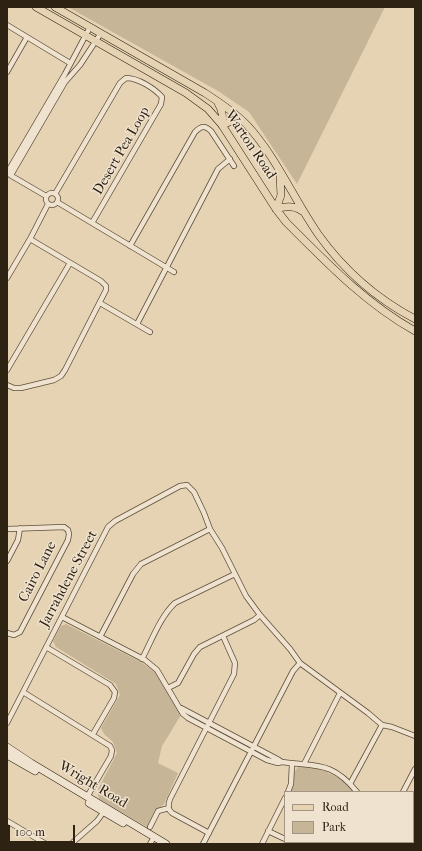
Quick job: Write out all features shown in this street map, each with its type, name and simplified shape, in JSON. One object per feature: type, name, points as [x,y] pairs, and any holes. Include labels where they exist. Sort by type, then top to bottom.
[{"type":"main road","name":"Warton Road","points":[[36,7],[91,37],[197,100],[212,112],[276,209],[291,228],[366,298],[392,318],[415,331]]},
{"type":"main road","name":"Warton Road","points":[[55,7],[217,101],[242,121],[258,139],[322,239],[345,267],[375,293],[415,319]]},
{"type":"main road","points":[[91,37],[95,30]]},
{"type":"main road","points":[[217,101],[222,110],[222,125]]},
{"type":"main road","points":[[222,125],[234,120],[242,121]]},
{"type":"main road","points":[[276,209],[281,195],[279,172]]},
{"type":"main road","points":[[276,209],[294,207],[304,212]]},
{"type":"main road","name":"Wright Road","points":[[7,747],[87,797],[153,841],[166,844]]},
{"type":"main road","name":"Wright Road","points":[[7,754],[105,810]]},
{"type":"street","points":[[7,25],[70,63]]},
{"type":"street","points":[[7,72],[27,37]]},
{"type":"street","points":[[9,174],[70,63],[91,37]]},
{"type":"street","points":[[9,174],[65,82],[80,65],[91,37]]},
{"type":"street","name":"Desert Pea Loop","points":[[55,194],[120,83],[126,78],[133,78],[158,92],[162,97],[161,104],[92,223]]},
{"type":"street","points":[[130,246],[198,128],[203,126],[211,131],[234,166]]},
{"type":"street","points":[[136,324],[218,169],[230,159]]},
{"type":"street","points":[[9,174],[46,196]]},
{"type":"street","points":[[46,196],[51,193],[55,194],[58,196],[57,202]]},
{"type":"street","points":[[7,278],[30,239],[48,204],[46,196]]},
{"type":"street","points":[[57,202],[174,272]]},
{"type":"street","points":[[48,204],[54,205],[57,202]]},
{"type":"street","points":[[7,385],[14,388],[21,388],[54,380],[61,376],[106,290],[104,284],[30,239]]},
{"type":"street","points":[[7,370],[70,263]]},
{"type":"street","points":[[100,303],[150,332]]},
{"type":"street","name":"Jarrahdene Street","points":[[7,723],[110,525],[180,486],[188,486],[194,492],[210,529]]},
{"type":"street","name":"Cairo Lane","points":[[7,633],[13,635],[20,632],[68,540],[69,534],[66,528],[62,527],[20,528]]},
{"type":"street","points":[[7,529],[20,528],[18,540],[7,561]]},
{"type":"street","points":[[100,637],[138,567],[144,562],[210,529],[220,545],[246,596],[300,663],[382,725],[392,727],[415,736]]},
{"type":"street","points":[[142,659],[166,613],[172,606],[234,574]]},
{"type":"street","points":[[168,688],[178,683],[194,654],[200,647],[254,620],[260,615]]},
{"type":"street","points":[[62,617],[142,659],[157,670],[180,708],[188,718],[206,729],[262,758],[273,762],[314,765],[328,769],[337,773],[356,791]]},
{"type":"street","points":[[209,833],[172,813],[169,808],[170,799],[233,679],[235,670],[234,659],[223,636]]},
{"type":"street","points":[[46,647],[110,685],[114,690],[114,698],[93,734]]},
{"type":"street","points":[[203,844],[293,672],[300,663]]},
{"type":"street","points":[[23,692],[109,744],[112,750],[110,756],[87,797]]},
{"type":"street","points":[[304,764],[340,693]]},
{"type":"street","points":[[180,708],[282,762]]},
{"type":"street","points":[[350,784],[382,725]]},
{"type":"street","points":[[288,791],[291,784],[292,764]]},
{"type":"street","points":[[404,791],[413,779],[415,769]]},
{"type":"street","points":[[262,844],[284,800]]},
{"type":"street","points":[[150,827],[158,811],[169,808]]},
{"type":"street","points":[[72,844],[97,821],[105,810]]},
{"type":"street","points":[[7,821],[46,844]]},
{"type":"street","points":[[268,830],[284,838]]},
{"type":"green space","points":[[68,7],[385,7],[297,184],[249,112],[218,91]]},
{"type":"green space","points":[[66,624],[141,662],[156,673],[181,715],[162,746],[158,763],[178,773],[164,804],[154,813],[147,827],[99,799],[97,791],[117,753],[113,742],[104,734],[101,728],[120,695],[116,684],[56,647],[53,641],[61,626]]},
{"type":"green space","points":[[300,766],[308,766],[326,770],[328,773],[341,778],[354,791],[291,791],[294,774]]}]
